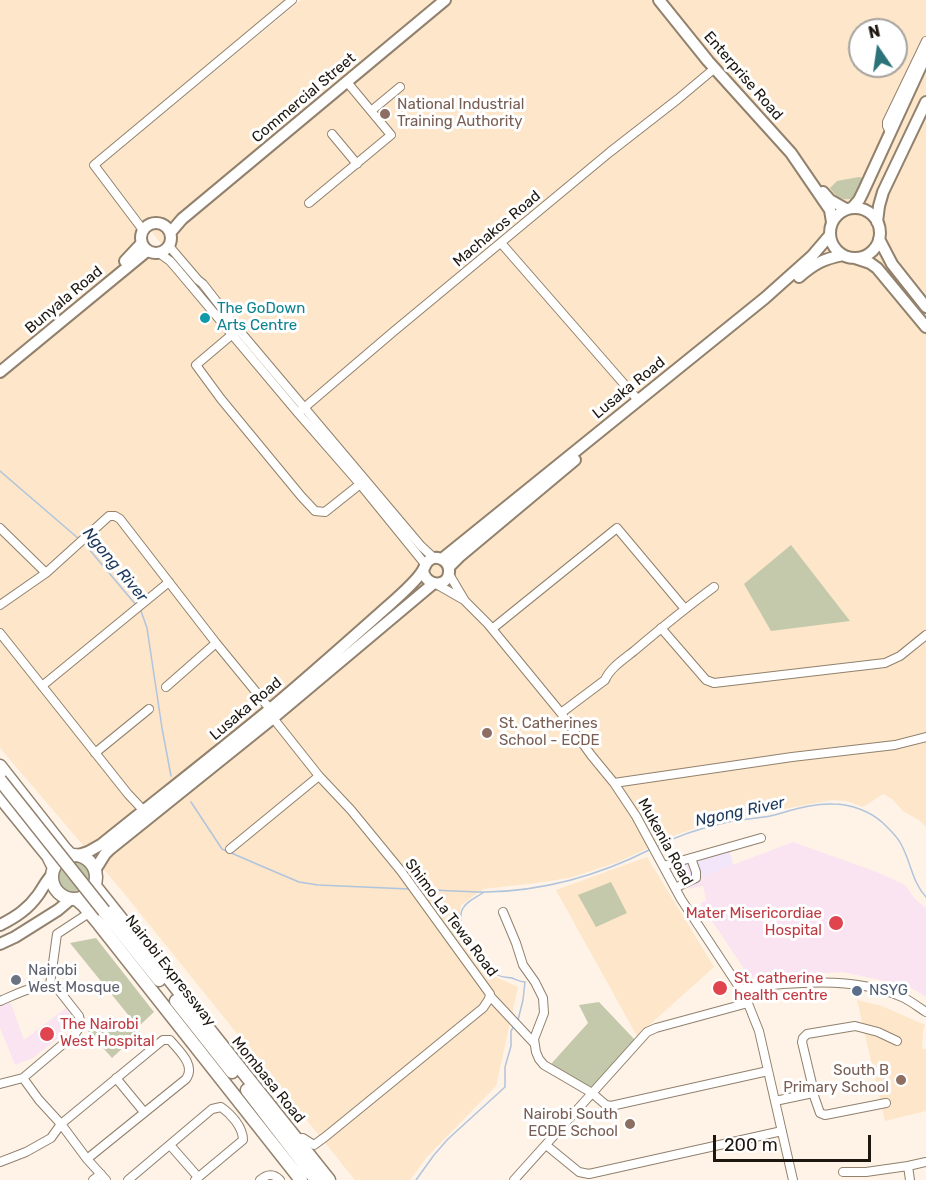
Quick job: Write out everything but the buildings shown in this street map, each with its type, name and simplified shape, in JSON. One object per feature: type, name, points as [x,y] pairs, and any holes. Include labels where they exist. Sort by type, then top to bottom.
[{"type":"highway","points":[[0,766],[65,849],[74,856],[88,860],[95,870],[94,886],[87,896],[74,899]]},
{"type":"highway","name":"Nairobi Expressway","points":[[0,780],[316,1180]]},
{"type":"highway","name":"Nairobi Expressway","points":[[0,792],[308,1180]]},
{"type":"highway","points":[[0,797],[48,856],[53,881],[59,893],[83,905],[301,1180]]},
{"type":"highway","points":[[53,872],[62,859],[74,856]]},
{"type":"highway","name":"Mombasa Road","points":[[94,886],[329,1180]]},
{"type":"main road","name":"Commercial Street","points":[[167,229],[182,219],[445,0]]},
{"type":"main road","name":"Enterprise Road","points":[[659,0],[708,61],[791,153],[830,210],[832,222]]},
{"type":"main road","points":[[926,55],[859,200],[849,209],[841,212],[832,222],[830,235],[834,246],[843,255],[870,263],[877,268],[926,327]]},
{"type":"main road","points":[[877,222],[883,192],[926,102]]},
{"type":"main road","points":[[884,145],[901,154]]},
{"type":"main road","name":"Enterprise Road","points":[[804,172],[830,200],[849,209]]},
{"type":"main road","points":[[849,209],[864,210],[869,213],[877,222],[880,231],[879,239],[872,251],[867,255],[854,258]]},
{"type":"main road","points":[[152,223],[158,223],[167,229],[171,237],[169,246],[165,251],[153,253],[144,247],[141,234],[143,230],[152,223]]},
{"type":"main road","name":"Lusaka Road","points":[[95,870],[110,849],[272,713],[401,594],[765,298],[812,256],[830,235]]},
{"type":"main road","points":[[879,239],[892,264],[926,307]]},
{"type":"main road","name":"Bunyala Road","points":[[0,365],[103,281],[132,254],[144,247]]},
{"type":"main road","name":"Bunyala Road","points":[[0,372],[144,247]]},
{"type":"main road","name":"Lusaka Road","points":[[437,565],[459,556],[805,271],[821,260],[843,255]]},
{"type":"main road","points":[[435,584],[425,578],[437,565]]},
{"type":"main road","name":"Lusaka Road","points":[[74,856],[88,852],[102,844],[435,584],[444,581],[437,565]]},
{"type":"main road","points":[[0,925],[23,912],[53,872]]},
{"type":"main road","points":[[0,944],[15,937],[74,899]]},
{"type":"street","points":[[143,230],[94,165],[292,0]]},
{"type":"street","points":[[890,132],[887,122],[926,41]]},
{"type":"street","name":"Machakos Road","points":[[301,410],[715,68]]},
{"type":"street","points":[[309,203],[391,135],[347,82]]},
{"type":"street","points":[[371,111],[400,87]]},
{"type":"street","points":[[332,134],[357,164]]},
{"type":"street","points":[[501,243],[638,400]]},
{"type":"street","points":[[169,246],[203,284],[235,332]]},
{"type":"street","points":[[159,253],[170,261],[235,332],[362,482],[437,565],[465,601]]},
{"type":"street","points":[[235,332],[196,365],[220,399],[301,496],[315,511],[325,512],[362,482]]},
{"type":"street","points":[[0,605],[46,573],[109,516],[115,516],[120,519],[272,713]]},
{"type":"street","points":[[0,528],[46,573]]},
{"type":"street","points":[[492,630],[616,528],[685,609]]},
{"type":"street","points":[[42,686],[169,582]]},
{"type":"street","points":[[435,584],[465,601]]},
{"type":"street","points":[[561,713],[605,680],[607,674],[714,586]]},
{"type":"street","name":"Mukenia Road","points":[[465,601],[561,713],[614,783],[636,816],[675,888],[748,1003],[759,1031],[793,1180]]},
{"type":"street","points":[[661,628],[706,680],[714,683],[885,663],[900,656],[926,635]]},
{"type":"street","points":[[0,633],[144,811]]},
{"type":"street","points":[[166,687],[216,643]]},
{"type":"street","points":[[95,753],[148,709]]},
{"type":"street","name":"Shimo La Tewa Road","points":[[272,713],[319,776],[351,810],[400,871],[490,992],[483,1008],[325,1137],[314,1145],[303,1138],[296,1138]]},
{"type":"street","points":[[614,783],[792,757],[895,745],[926,737]]},
{"type":"street","points":[[230,849],[319,776]]},
{"type":"street","points":[[663,866],[761,838]]},
{"type":"street","points":[[675,888],[696,878],[694,865],[690,858]]},
{"type":"street","points":[[503,912],[522,965],[535,982],[543,998],[544,1013],[534,1043],[536,1053],[544,1065],[592,1093],[606,1105],[611,1106],[768,1071]]},
{"type":"street","points":[[50,985],[57,934],[89,913]]},
{"type":"street","points":[[740,989],[837,982],[860,985],[903,997],[926,1012]]},
{"type":"street","points":[[0,1001],[39,986],[57,987],[79,1016],[81,1026],[75,1034],[23,1078],[0,1084]]},
{"type":"street","points":[[490,996],[534,1043]]},
{"type":"street","points":[[514,1180],[647,1032],[748,1003]]},
{"type":"street","points":[[886,1103],[820,1113],[813,1093],[802,1042],[807,1034],[855,1026],[878,1032],[897,1041]]},
{"type":"street","points":[[0,1162],[26,1152],[51,1138],[61,1124],[116,1078],[163,1040],[170,1040],[189,1065],[189,1074],[87,1159]]},
{"type":"street","points":[[23,1078],[103,1177],[93,1180]]},
{"type":"street","points":[[116,1078],[144,1112]]},
{"type":"street","points":[[775,1101],[813,1093]]},
{"type":"street","points":[[128,1180],[170,1144],[212,1109],[221,1107],[227,1111],[242,1131],[243,1140],[196,1179],[170,1144]]},
{"type":"street","points":[[546,1144],[579,1172],[589,1174],[782,1131]]},
{"type":"street","points":[[843,1172],[866,1172],[926,1162]]},
{"type":"street","points":[[908,1166],[910,1180]]},
{"type":"street","points":[[260,1180],[269,1174],[280,1180]]},
{"type":"shaded area","points":[[0,0],[288,0],[90,165],[143,229],[143,250],[9,360],[0,364]]},
{"type":"shaded area","points":[[301,0],[926,0],[926,827],[883,794],[863,807],[847,801],[832,800],[701,826],[678,834],[618,862],[569,878],[483,889],[461,905],[458,926],[487,973],[518,987],[496,1086],[426,1158],[410,1180],[355,1180],[123,892],[0,748],[0,376],[162,245],[100,166]]},
{"type":"shaded area","points":[[793,842],[877,872],[905,885],[916,900],[926,908],[926,997],[908,986],[842,972],[750,978],[700,903],[706,901],[703,886],[689,889],[685,883]]},
{"type":"shaded area","points":[[729,847],[733,865],[685,883],[676,866]]},
{"type":"shaded area","points":[[647,857],[714,967],[637,1036],[556,890]]},
{"type":"shaded area","name":"South B Primary School","points":[[857,1000],[882,1006],[925,1025],[922,1049],[926,1049],[926,1111],[885,1121]]},
{"type":"shaded area","name":"The Nairobi West Hospital","points":[[10,1001],[24,1040],[66,1008],[77,1023],[33,1058],[15,1065],[0,1028],[0,1004]]},
{"type":"green space","points":[[864,178],[855,198],[840,198],[830,188],[837,181]]},
{"type":"green space","points":[[791,545],[850,621],[771,631],[744,584]]},
{"type":"green space","points":[[75,861],[87,866],[92,878],[87,890],[75,895],[63,890],[58,878],[63,866]]},
{"type":"green space","points":[[611,882],[627,913],[596,927],[578,895]]},
{"type":"green space","points":[[96,938],[154,1012],[138,1027],[70,943]]},
{"type":"green space","points":[[599,1002],[635,1040],[591,1088],[551,1064],[588,1023],[579,1005]]},
{"type":"green space","points":[[89,1024],[137,1029],[140,1032],[112,1058],[88,1031]]},
{"type":"waterway","name":"Ngong River","points":[[0,471],[79,539]]},
{"type":"waterway","name":"Ngong River","points":[[83,542],[136,605]]},
{"type":"waterway","name":"Ngong River","points":[[141,611],[147,628],[171,776]]},
{"type":"waterway","name":"Ngong River","points":[[191,802],[222,849],[299,882],[409,889]]},
{"type":"waterway","name":"Ngong River","points":[[655,847],[707,827],[817,805],[846,805],[872,815],[895,835],[926,897]]},
{"type":"waterway","name":"Ngong River","points":[[417,889],[486,892],[529,889],[592,874],[651,849]]},
{"type":"waterway","name":"Ngong River","points":[[484,892],[462,910],[462,927],[490,970],[499,976],[525,982],[518,1020]]},
{"type":"waterway","name":"Ngong River","points":[[416,1180],[448,1139],[505,1087],[505,1067],[511,1046],[511,1031],[514,1026]]},
{"type":"place","name":"National Industrial Training Authority","points":[[385,114]]},
{"type":"place","name":"The GoDown Arts Centre","points":[[205,318]]},
{"type":"place","name":"St. Catherines School - ECDE","points":[[487,733]]},
{"type":"place","name":"Mater Misericordiae Hospital","points":[[836,923]]},
{"type":"place","name":"Nairobi West Mosque","points":[[16,980]]},
{"type":"place","name":"St. catherine health centre","points":[[720,988]]},
{"type":"place","name":"NSYG","points":[[857,991]]},
{"type":"place","name":"The Nairobi West Hospital","points":[[47,1034]]},
{"type":"place","name":"South B Primary School","points":[[901,1080]]},
{"type":"place","name":"Nairobi South ECDE School","points":[[630,1124]]}]
